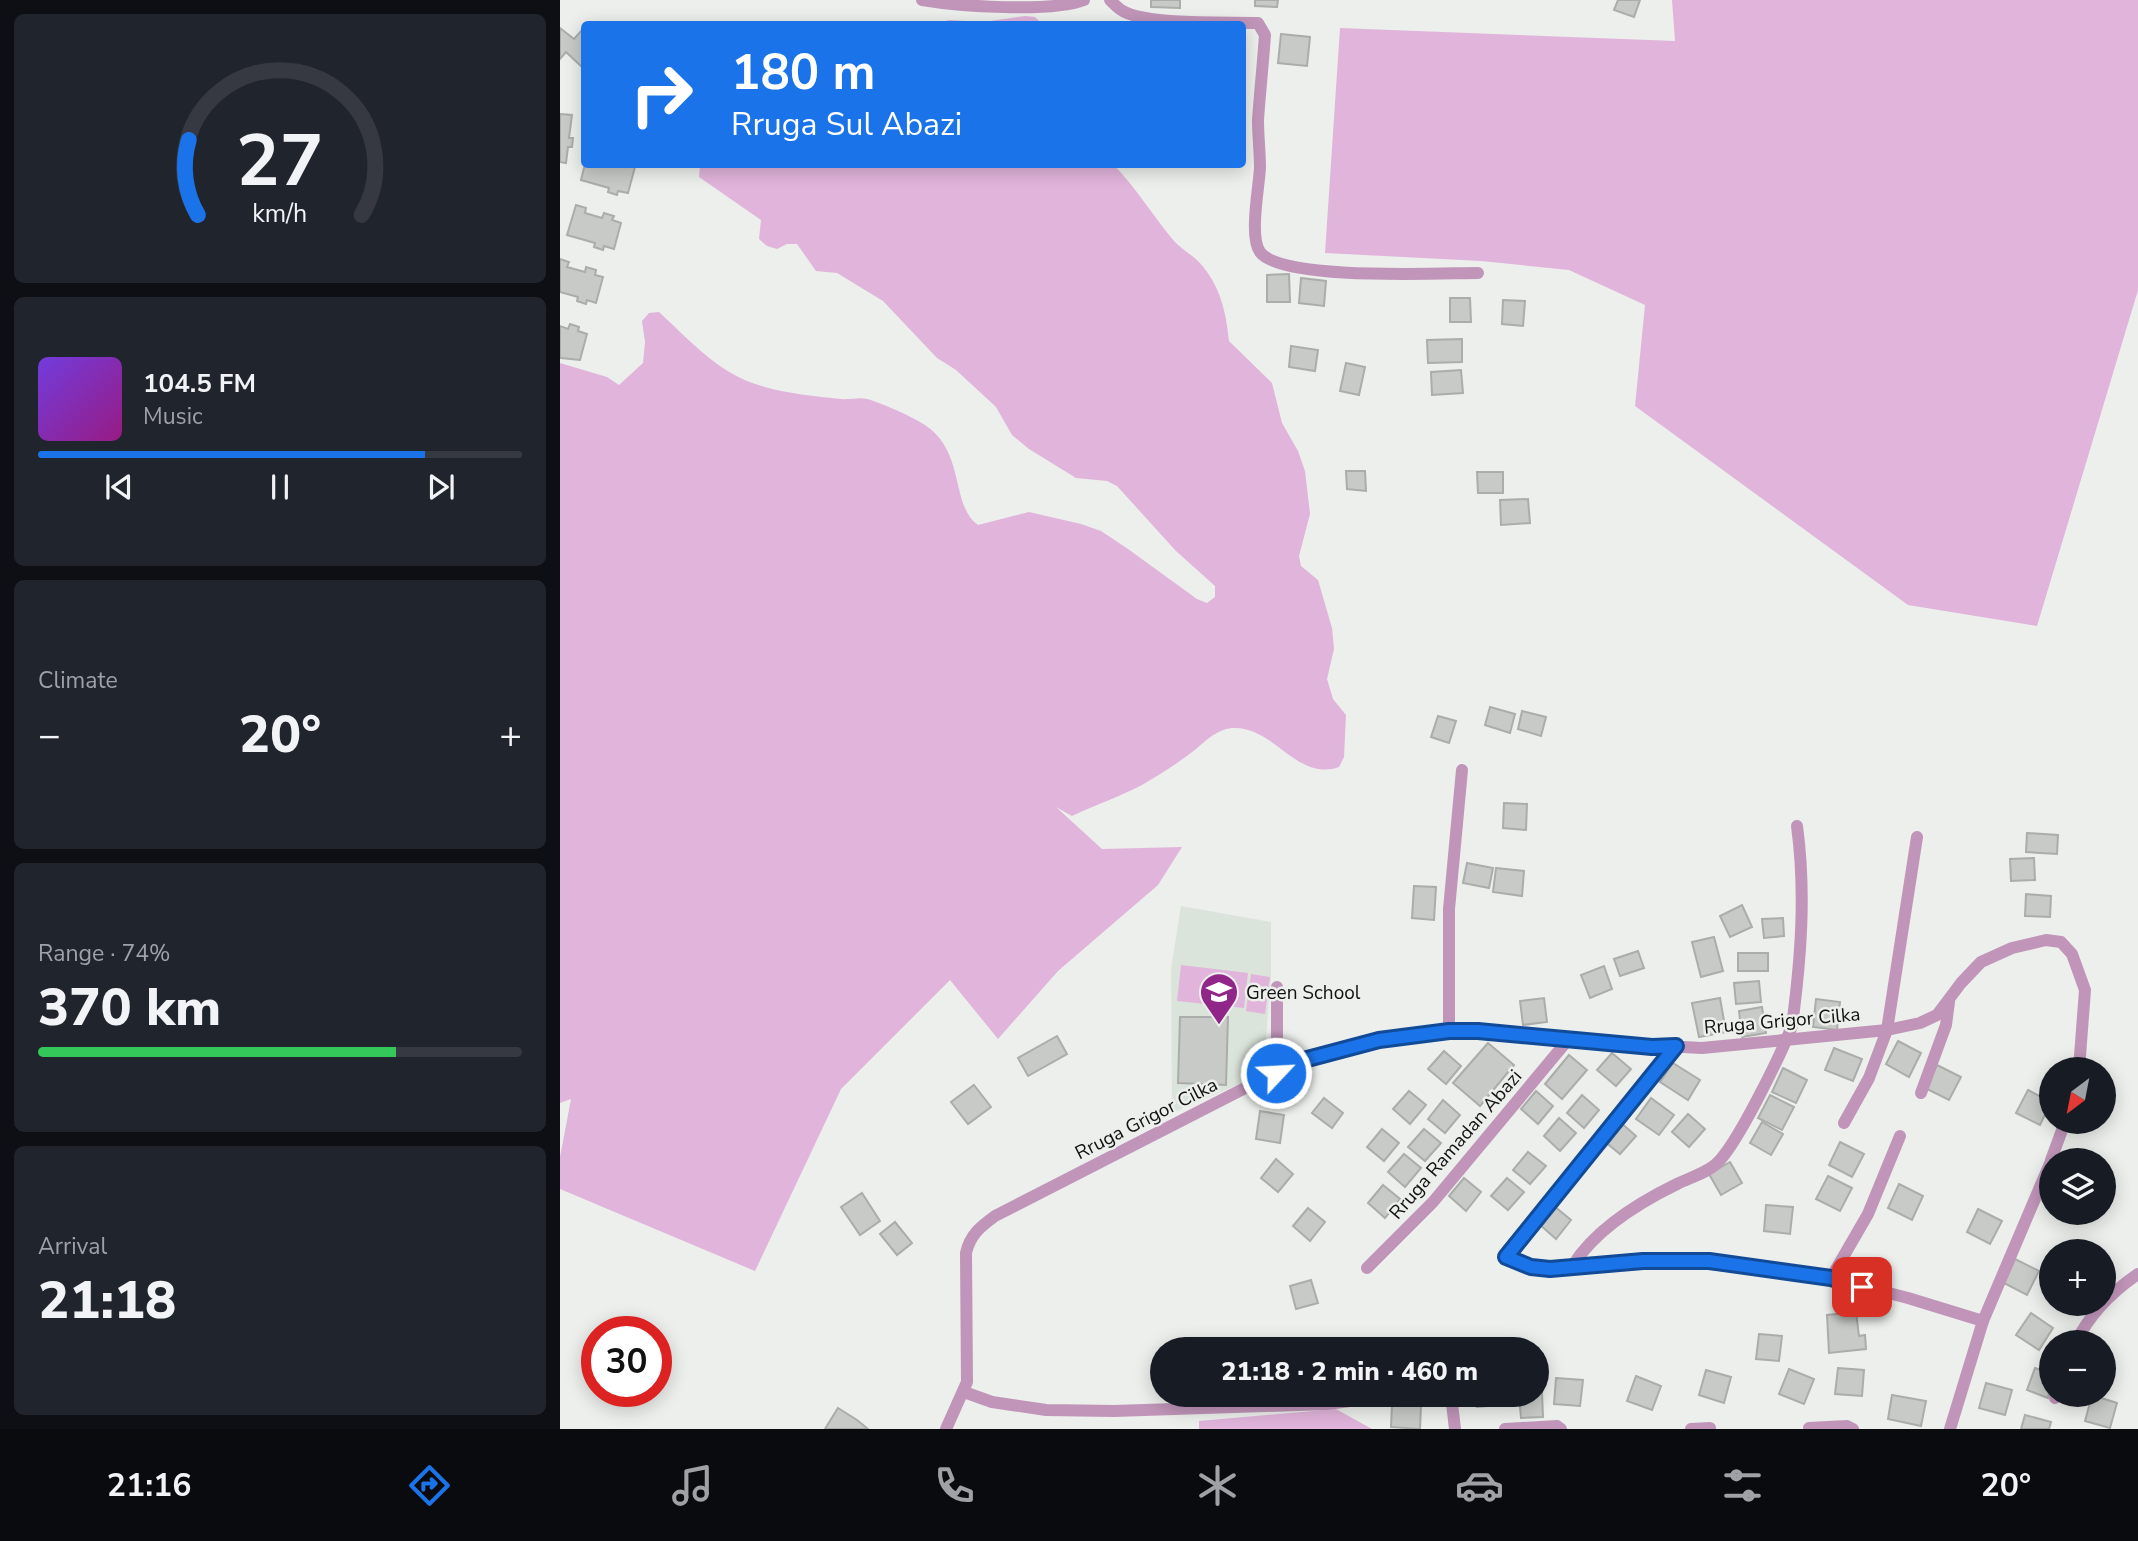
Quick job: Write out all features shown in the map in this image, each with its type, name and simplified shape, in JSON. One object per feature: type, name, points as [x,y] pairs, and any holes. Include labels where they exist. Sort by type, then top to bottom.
[{"type":"street","points":[[922,0],[973,6],[1039,6],[1084,0]]},
{"type":"street","points":[[1110,0],[1127,13],[1186,21]]},
{"type":"street","points":[[1246,23],[1258,23],[1265,35],[1258,122],[1260,167],[1255,234],[1258,249],[1267,259],[1326,271],[1370,275],[1478,273]]},
{"type":"street","points":[[1449,1031],[1450,909],[1462,770]]},
{"type":"street","points":[[1573,1265],[1584,1248],[1630,1212],[1718,1163],[1787,1040],[1792,1026],[1802,931],[1802,866],[1797,826]]},
{"type":"street","points":[[1844,1123],[1869,1078],[1887,1030],[1917,837]]},
{"type":"street","name":"Rruga Grigor Cilka","points":[[964,1392],[968,1368],[966,1253],[969,1238],[995,1216],[1296,1062],[1379,1040],[1449,1031],[1702,1048],[1887,1030],[1920,1023],[1937,1015],[1981,962],[1996,954],[2039,941],[2061,942],[2072,954],[2085,990],[2079,1057]]},
{"type":"street","points":[[1276,1073],[1277,987]]},
{"type":"street","points":[[1921,1093],[1946,1025],[1949,998]]},
{"type":"street","name":"Rruga Ramadan Abazi","points":[[1367,1268],[1433,1202],[1567,1041]]},
{"type":"street","points":[[1676,1046],[1506,1254],[1507,1258],[1531,1267],[1550,1269],[1643,1261],[1709,1261],[1831,1278],[1983,1321]]},
{"type":"street","points":[[1831,1278],[1868,1214],[1900,1136]]},
{"type":"street","points":[[1950,1429],[1983,1321],[2039,1189]]},
{"type":"street","points":[[2083,1330],[2101,1307],[2138,1274]]},
{"type":"street","points":[[946,1429],[964,1392],[992,1402],[1046,1410],[1236,1407]]},
{"type":"street","points":[[1452,1407],[1455,1429]]},
{"type":"street","points":[[1505,1429],[1557,1426],[1561,1429]]},
{"type":"street","points":[[1809,1428],[1847,1426],[1853,1429]]},
{"type":"street","points":[[1691,1429],[1710,1428]]},
{"type":"shaded area","points":[[1672,0],[2138,0],[2138,290],[2037,626],[1908,605],[1635,406],[1645,305],[1569,270],[1481,261],[1325,253],[1340,28],[1675,41]]},
{"type":"shaded area","points":[[1025,16],[1035,17],[1039,21],[990,21]]},
{"type":"shaded area","points":[[700,168],[1117,168],[1174,241],[1206,271],[1221,299],[1229,341],[1272,383],[1282,423],[1298,451],[1305,471],[1310,514],[1299,556],[1301,566],[1318,580],[1332,628],[1334,649],[1327,679],[1333,699],[1346,715],[1344,757],[1339,767],[1324,770],[1310,767],[1260,735],[1247,729],[1232,728],[1208,738],[1169,768],[1125,793],[1072,816],[1056,807],[1102,849],[1182,847],[1158,885],[1058,971],[998,1039],[950,980],[841,1089],[755,1271],[560,1189],[560,1157],[571,1099],[560,1103],[560,363],[607,377],[619,385],[643,363],[645,342],[642,321],[649,313],[659,312],[711,359],[747,381],[805,395],[867,399],[897,410],[925,425],[938,436],[947,449],[964,505],[969,516],[978,525],[1029,512],[1081,524],[1101,531],[1197,599],[1207,603],[1215,597],[1215,586],[1176,551],[1117,486],[1107,481],[1076,478],[1029,449],[1012,435],[996,407],[956,370],[937,358],[883,301],[837,273],[816,271],[797,244],[787,244],[777,249],[767,246],[759,239],[761,220],[699,177]]},
{"type":"shaded area","name":"Green School","points":[[1181,906],[1271,922],[1271,977],[1263,1074],[1172,1113],[1171,969]]},
{"type":"shaded area","points":[[1181,965],[1248,973],[1244,1008],[1177,1001]]},
{"type":"shaded area","points":[[1251,974],[1270,977],[1265,1014],[1246,1011]]},
{"type":"shaded area","points":[[1336,1409],[1372,1429],[1199,1429],[1199,1421]]},
{"type":"building","points":[[1151,0],[1180,0],[1180,8],[1151,7]]},
{"type":"building","points":[[1255,0],[1278,0],[1277,7],[1255,6]]},
{"type":"building","points":[[1618,0],[1640,0],[1634,17],[1614,10]]},
{"type":"building","points":[[560,28],[574,39],[581,31],[581,66],[566,52],[560,59]]},
{"type":"building","points":[[1281,34],[1310,37],[1307,66],[1278,63]]},
{"type":"building","points":[[560,114],[572,115],[569,138],[573,138],[572,147],[568,147],[566,163],[560,162]]},
{"type":"building","points":[[584,168],[635,168],[628,193],[618,191],[617,195],[608,192],[609,188],[581,180]]},
{"type":"building","points":[[576,205],[586,208],[585,213],[602,218],[604,213],[614,216],[612,220],[621,223],[614,249],[604,246],[603,250],[594,247],[595,243],[567,235]]},
{"type":"building","points":[[560,259],[569,262],[567,267],[585,272],[586,267],[596,270],[595,275],[603,277],[596,303],[587,300],[586,304],[577,301],[578,297],[560,292]]},
{"type":"building","points":[[1289,274],[1290,302],[1267,302],[1267,275]]},
{"type":"building","points":[[1301,278],[1326,281],[1324,306],[1299,303]]},
{"type":"building","points":[[1450,298],[1470,298],[1471,322],[1450,322]]},
{"type":"building","points":[[1503,300],[1525,301],[1523,326],[1502,324]]},
{"type":"building","points":[[570,324],[587,334],[580,360],[560,358],[560,326],[568,329]]},
{"type":"building","points":[[1462,339],[1462,362],[1428,363],[1427,340]]},
{"type":"building","points":[[1291,346],[1318,350],[1315,371],[1289,367]]},
{"type":"building","points":[[1346,363],[1365,367],[1359,395],[1340,391]]},
{"type":"building","points":[[1461,370],[1463,393],[1432,395],[1431,372]]},
{"type":"building","points":[[1346,471],[1365,471],[1366,491],[1347,489]]},
{"type":"building","points":[[1477,472],[1503,472],[1503,493],[1478,493]]},
{"type":"building","points":[[1528,499],[1530,523],[1501,525],[1500,500]]},
{"type":"building","points":[[1490,707],[1515,714],[1510,733],[1485,725]]},
{"type":"building","points":[[1522,711],[1546,717],[1541,736],[1518,729]]},
{"type":"building","points":[[1438,716],[1456,721],[1449,743],[1431,737]]},
{"type":"building","points":[[1504,803],[1527,804],[1526,830],[1503,828]]},
{"type":"building","points":[[2027,833],[2058,835],[2057,854],[2026,852]]},
{"type":"building","points":[[2034,858],[2035,880],[2011,881],[2010,859]]},
{"type":"building","points":[[1467,863],[1493,868],[1489,888],[1463,883]]},
{"type":"building","points":[[1496,868],[1524,871],[1522,896],[1493,892]]},
{"type":"building","points":[[1414,886],[1436,887],[1434,920],[1412,918]]},
{"type":"building","points":[[2026,894],[2051,896],[2050,917],[2025,916]]},
{"type":"building","points":[[1742,905],[1752,927],[1730,937],[1720,916]]},
{"type":"building","points":[[1783,918],[1784,936],[1764,938],[1762,919]]},
{"type":"building","points":[[1714,937],[1723,971],[1701,977],[1692,942]]},
{"type":"building","points":[[1638,951],[1644,968],[1620,976],[1614,959]]},
{"type":"building","points":[[1738,953],[1768,953],[1768,971],[1738,971]]},
{"type":"building","points":[[1604,966],[1612,989],[1590,998],[1581,975]]},
{"type":"building","points":[[1759,981],[1761,1002],[1736,1004],[1734,983]]},
{"type":"building","points":[[1544,998],[1547,1022],[1523,1025],[1520,1001]]},
{"type":"building","points":[[1720,998],[1726,1032],[1699,1037],[1692,1003]]},
{"type":"building","points":[[1816,999],[1840,1002],[1837,1030],[1813,1027]]},
{"type":"building","points":[[1762,1007],[1766,1033],[1742,1037],[1739,1011]]},
{"type":"building","points":[[1180,1017],[1228,1017],[1226,1085],[1178,1083]]},
{"type":"building","points":[[1057,1036],[1067,1054],[1028,1076],[1018,1058]]},
{"type":"building","points":[[1898,1041],[1921,1053],[1909,1077],[1886,1064]]},
{"type":"building","points":[[1488,1043],[1514,1065],[1480,1106],[1453,1083]]},
{"type":"building","points":[[1834,1048],[1862,1059],[1853,1081],[1825,1070]]},
{"type":"building","points":[[1444,1051],[1461,1066],[1446,1084],[1428,1069]]},
{"type":"building","points":[[1612,1053],[1631,1069],[1616,1086],[1597,1070]]},
{"type":"building","points":[[1569,1055],[1587,1070],[1562,1099],[1545,1084]]},
{"type":"building","points":[[1673,1063],[1700,1080],[1688,1100],[1660,1082]]},
{"type":"building","points":[[1937,1065],[1961,1077],[1949,1100],[1925,1088]]},
{"type":"building","points":[[1783,1068],[1807,1080],[1796,1103],[1772,1092]]},
{"type":"building","points":[[974,1085],[991,1107],[968,1124],[951,1102]]},
{"type":"building","points":[[2028,1090],[2039,1096],[2039,1124],[2016,1113]]},
{"type":"building","points":[[1409,1091],[1426,1105],[1410,1124],[1393,1109]]},
{"type":"building","points":[[1536,1091],[1553,1106],[1538,1124],[1521,1109]]},
{"type":"building","points":[[1582,1095],[1599,1110],[1584,1128],[1567,1113]]},
{"type":"building","points":[[1770,1095],[1794,1107],[1782,1130],[1758,1118]]},
{"type":"building","points":[[1324,1098],[1343,1113],[1332,1128],[1312,1113]]},
{"type":"building","points":[[1651,1098],[1674,1115],[1659,1135],[1636,1119]]},
{"type":"building","points":[[1443,1100],[1460,1115],[1445,1133],[1428,1119]]},
{"type":"building","points":[[1260,1111],[1284,1115],[1280,1143],[1256,1139]]},
{"type":"building","points":[[1688,1114],[1705,1129],[1689,1147],[1672,1132]]},
{"type":"building","points":[[1559,1118],[1576,1133],[1560,1151],[1544,1136]]},
{"type":"building","points":[[1619,1121],[1636,1136],[1620,1154],[1603,1140]]},
{"type":"building","points":[[1762,1122],[1783,1134],[1771,1155],[1750,1143]]},
{"type":"building","points":[[1382,1129],[1399,1143],[1384,1161],[1367,1147]]},
{"type":"building","points":[[1424,1129],[1441,1143],[1425,1161],[1408,1147]]},
{"type":"building","points":[[1840,1142],[1864,1154],[1852,1177],[1829,1165]]},
{"type":"building","points":[[1528,1152],[1546,1166],[1530,1184],[1513,1170]]},
{"type":"building","points":[[1404,1154],[1421,1168],[1405,1187],[1388,1172]]},
{"type":"building","points":[[1276,1159],[1293,1174],[1278,1192],[1261,1178]]},
{"type":"building","points":[[1730,1162],[1742,1183],[1721,1195],[1709,1174]]},
{"type":"building","points":[[1828,1176],[1852,1188],[1840,1211],[1816,1199]]},
{"type":"building","points":[[1464,1178],[1481,1192],[1466,1211],[1449,1196]]},
{"type":"building","points":[[1507,1178],[1524,1192],[1508,1210],[1491,1196]]},
{"type":"building","points":[[1899,1184],[1923,1196],[1912,1220],[1888,1208]]},
{"type":"building","points":[[1383,1185],[1400,1199],[1385,1218],[1368,1203]]},
{"type":"building","points":[[862,1193],[880,1221],[860,1235],[841,1207]]},
{"type":"building","points":[[1766,1205],[1793,1207],[1790,1234],[1764,1231]]},
{"type":"building","points":[[1554,1206],[1571,1220],[1556,1239],[1539,1224]]},
{"type":"building","points":[[1308,1208],[1325,1222],[1310,1241],[1293,1226]]},
{"type":"building","points":[[1978,1209],[2002,1221],[1990,1244],[1967,1232]]},
{"type":"building","points":[[895,1222],[912,1243],[897,1255],[880,1234]]},
{"type":"building","points":[[2015,1259],[2039,1271],[2027,1295],[2004,1283]]},
{"type":"building","points":[[1311,1280],[1318,1303],[1296,1309],[1290,1286]]},
{"type":"building","points":[[1856,1312],[1859,1336],[1865,1335],[1866,1349],[1829,1353],[1827,1315]]},
{"type":"building","points":[[2031,1313],[2053,1328],[2039,1330],[2039,1350],[2016,1335]]},
{"type":"building","points":[[1759,1334],[1782,1336],[1779,1361],[1756,1359]]},
{"type":"building","points":[[1838,1368],[1864,1370],[1862,1396],[1835,1394]]},
{"type":"building","points":[[2035,1368],[2039,1370],[2039,1395],[2027,1390]]},
{"type":"building","points":[[1789,1369],[1814,1379],[1804,1404],[1779,1394]]},
{"type":"building","points":[[1706,1370],[1731,1377],[1724,1403],[1699,1395]]},
{"type":"building","points":[[1636,1376],[1661,1386],[1652,1410],[1627,1401]]},
{"type":"building","points":[[1556,1378],[1583,1380],[1580,1406],[1554,1404]]},
{"type":"building","points":[[1986,1383],[2012,1390],[2005,1415],[1979,1408]]},
{"type":"building","points":[[1892,1395],[1926,1401],[1921,1426],[1888,1419]]},
{"type":"building","points":[[1392,1407],[1421,1407],[1420,1429],[1391,1427]]},
{"type":"building","points":[[1520,1407],[1543,1407],[1543,1417],[1521,1418]]},
{"type":"building","points":[[2089,1407],[2116,1407],[2110,1428],[2085,1421]]},
{"type":"building","points":[[838,1408],[857,1420],[868,1429],[825,1429]]},
{"type":"building","points":[[2025,1415],[2051,1422],[2049,1429],[2021,1429]]},
{"type":"place","name":"Green School","points":[[1219,1026]]},
{"type":"route","points":[[1276,1073],[1296,1062],[1379,1040],[1449,1031],[1478,1031],[1652,1047],[1676,1046],[1507,1251],[1506,1257],[1531,1267],[1550,1269],[1643,1261],[1709,1261],[1831,1278],[1862,1287]]}]
